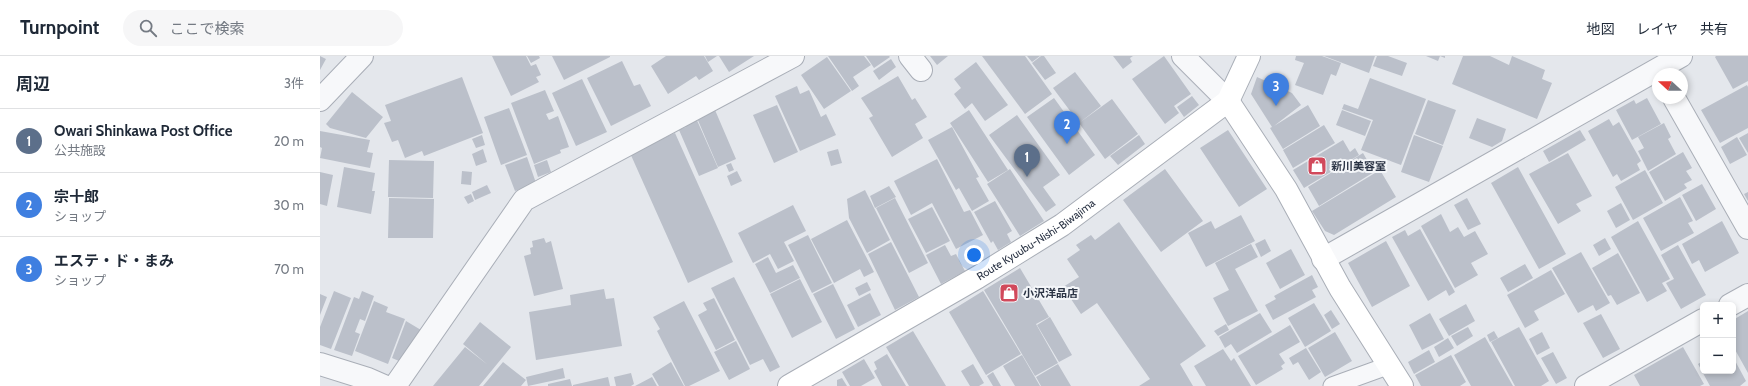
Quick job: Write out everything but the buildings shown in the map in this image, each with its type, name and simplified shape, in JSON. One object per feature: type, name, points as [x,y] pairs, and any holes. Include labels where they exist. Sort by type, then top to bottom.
[{"type":"main road","name":"Route Kyuubu-Nishi-Biwajima","points":[[789,386],[978,277],[1062,226],[1228,101],[1248,56]]},
{"type":"main road","points":[[1228,101],[1286,189],[1340,288],[1402,386]]},
{"type":"street","points":[[320,100],[362,56]]},
{"type":"street","points":[[395,386],[524,200],[793,56]]},
{"type":"street","points":[[1183,56],[1228,101]]},
{"type":"street","points":[[1323,259],[1659,66],[1681,56]]},
{"type":"street","points":[[1677,104],[1748,228]]},
{"type":"street","points":[[1735,302],[1748,295]]},
{"type":"street","points":[[1586,386],[1700,322]]},
{"type":"street","points":[[320,364],[368,379],[384,386]]},
{"type":"lane","points":[[1332,386],[1390,365]]},
{"type":"place","name":"エステ・ド・まみ","points":[[1276,106]]},
{"type":"place","name":"宗十郎","points":[[1067,144]]},
{"type":"place","name":"新川美容室","points":[[1317,166]]},
{"type":"place","name":"Owari Shinkawa Post Office","points":[[1027,177]]},
{"type":"place","name":"小沢洋品店","points":[[1009,293]]}]
